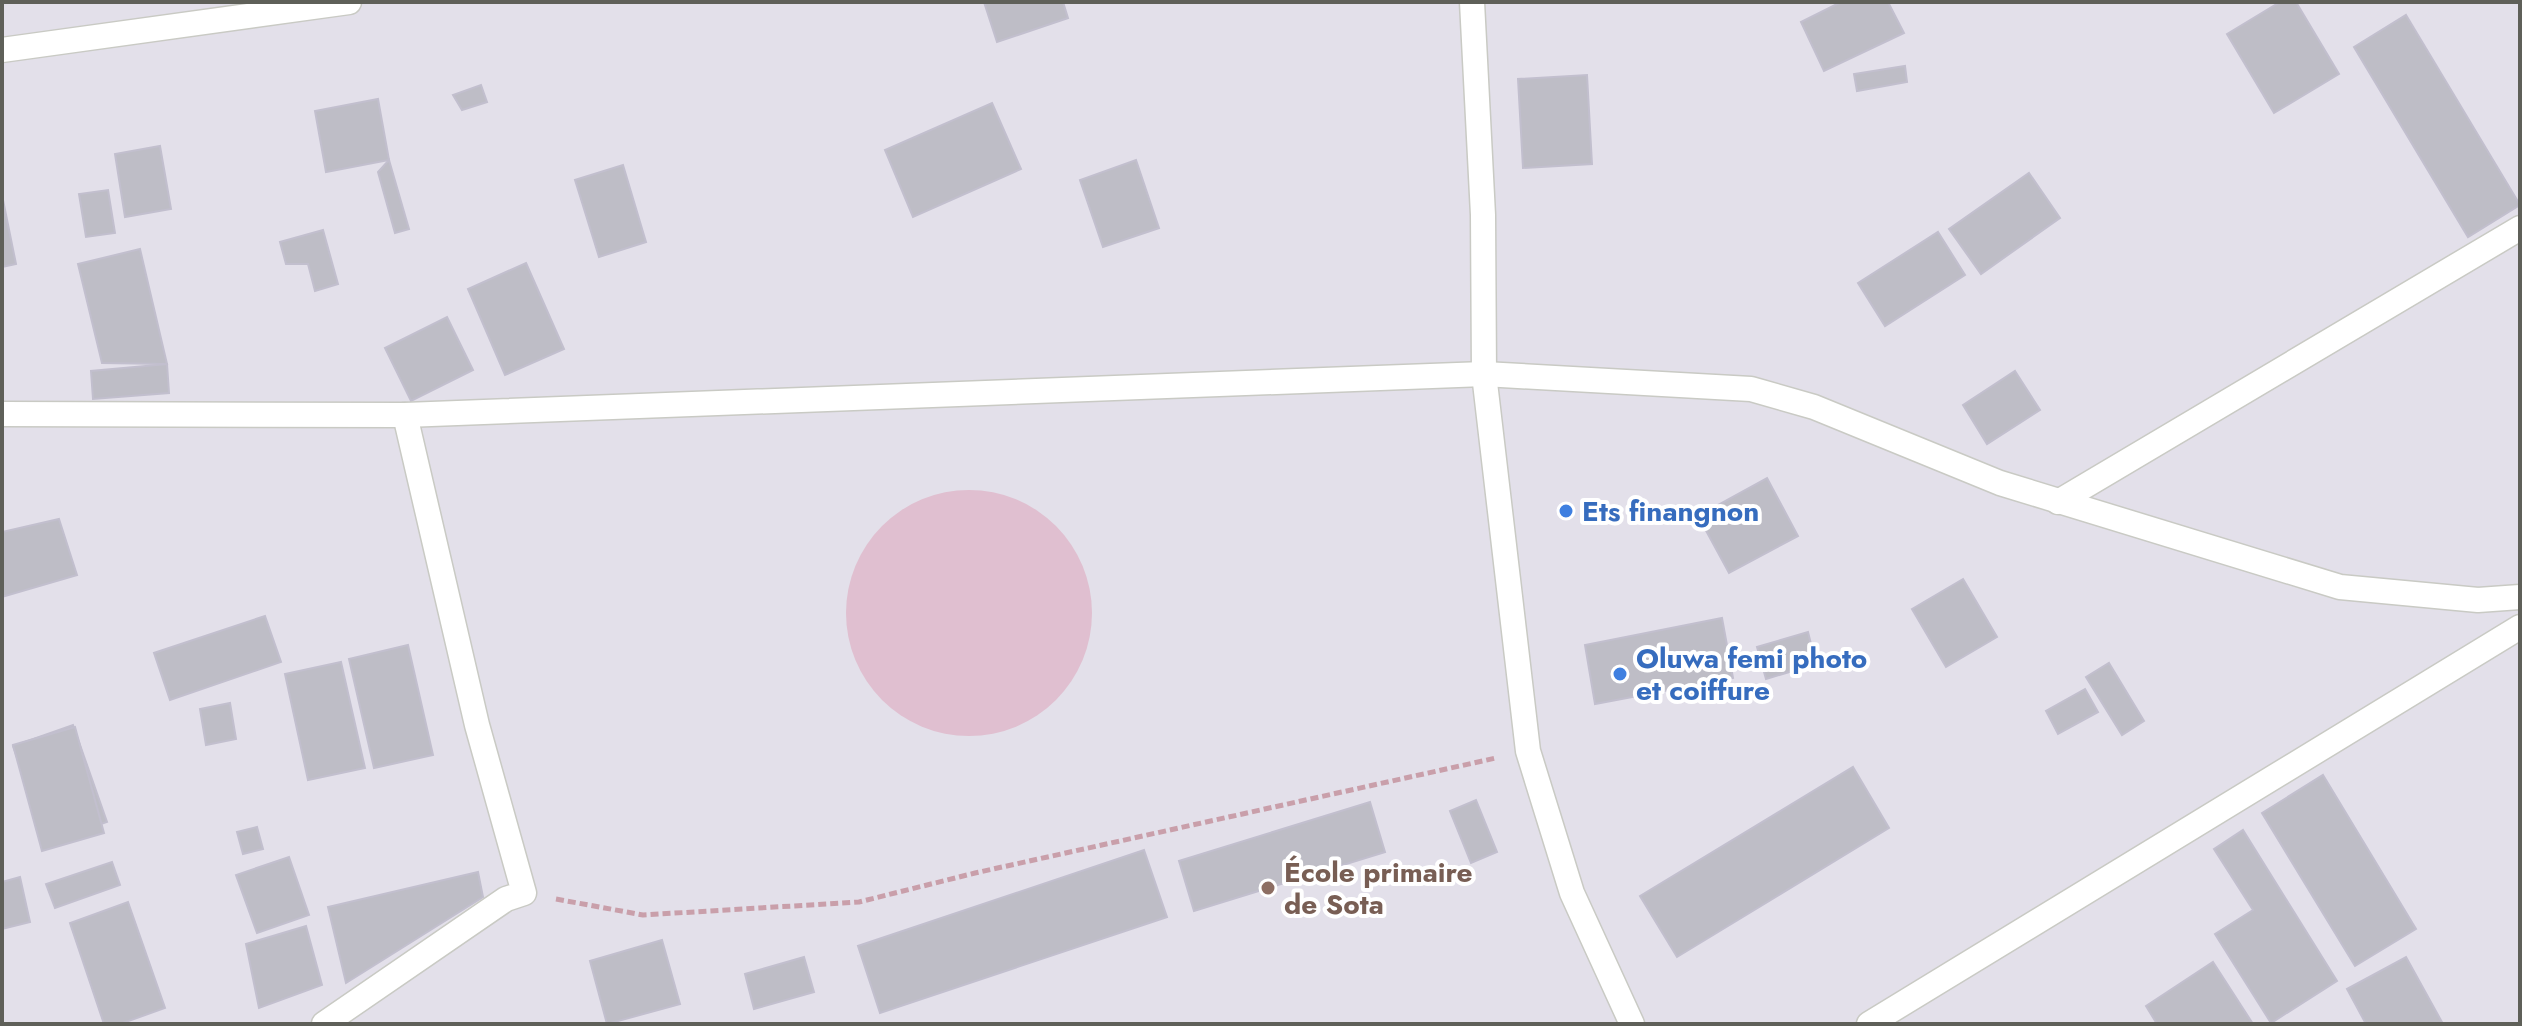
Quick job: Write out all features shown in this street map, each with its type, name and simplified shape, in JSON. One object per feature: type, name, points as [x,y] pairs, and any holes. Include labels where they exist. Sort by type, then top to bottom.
[{"type":"street","points":[[2,50],[349,2]]},
{"type":"street","points":[[1472,2],[1483,215],[1484,374],[1528,751],[1572,893],[1632,1024]]},
{"type":"street","points":[[2058,502],[2520,228]]},
{"type":"street","points":[[2,414],[405,415],[1484,374],[1751,389],[1814,407],[1962,468],[2058,502],[2340,587],[2478,600],[2520,597]]},
{"type":"street","points":[[324,1024],[506,899],[524,893],[477,725],[405,415]]},
{"type":"street","points":[[1869,1024],[2520,627]]},
{"type":"path","points":[[524,893],[643,915],[859,902],[975,873],[1528,751]]},
{"type":"shaded area","points":[[969,490],[993,492],[1016,499],[1038,510],[1056,526],[1072,544],[1083,566],[1090,589],[1090,637],[1083,660],[1072,682],[1056,700],[1038,716],[1016,727],[993,734],[969,736],[945,734],[922,727],[900,716],[882,700],[866,682],[855,660],[848,637],[846,613],[848,589],[855,566],[866,544],[882,526],[900,510],[922,499],[945,492]]},
{"type":"building","points":[[984,2],[1063,2],[1068,18],[997,42]]},
{"type":"building","points":[[1841,2],[1888,2],[1904,33],[1824,71],[1801,22]]},
{"type":"building","points":[[2280,2],[2296,2],[2339,74],[2274,113],[2227,34]]},
{"type":"building","points":[[2406,15],[2520,205],[2468,237],[2354,47]]},
{"type":"building","points":[[1905,66],[1907,82],[1857,91],[1854,74]]},
{"type":"building","points":[[1587,75],[1592,164],[1523,168],[1518,79]]},
{"type":"building","points":[[481,85],[487,102],[462,110],[453,95]]},
{"type":"building","points":[[378,99],[389,160],[326,172],[315,111]]},
{"type":"building","points":[[992,103],[1021,169],[913,217],[885,150]]},
{"type":"building","points":[[160,146],[171,209],[125,217],[115,154]]},
{"type":"building","points":[[389,160],[409,229],[395,233],[378,172]]},
{"type":"building","points":[[1136,160],[1159,228],[1103,247],[1080,180]]},
{"type":"building","points":[[623,165],[646,242],[599,257],[575,180]]},
{"type":"building","points":[[2029,173],[2060,218],[1981,274],[1949,229]]},
{"type":"building","points":[[108,190],[115,233],[86,237],[79,194]]},
{"type":"building","points":[[2,195],[16,264],[2,267]]},
{"type":"building","points":[[323,230],[338,284],[315,291],[308,264],[286,264],[280,242]]},
{"type":"building","points":[[1938,232],[1965,275],[1885,326],[1858,283]]},
{"type":"building","points":[[140,249],[167,364],[102,363],[78,264]]},
{"type":"building","points":[[526,263],[564,349],[505,375],[468,289]]},
{"type":"building","points":[[447,317],[473,370],[411,401],[385,348]]},
{"type":"building","points":[[167,364],[169,393],[93,399],[91,371]]},
{"type":"building","points":[[2015,371],[2040,410],[1987,444],[1963,405]]},
{"type":"building","points":[[1767,478],[1798,536],[1729,573],[1698,516]]},
{"type":"building","points":[[59,519],[77,575],[2,597],[2,532]]},
{"type":"building","points":[[1963,579],[1997,637],[1946,667],[1912,609]]},
{"type":"building","points":[[265,616],[281,662],[170,700],[154,653]]},
{"type":"building","points":[[1722,618],[1733,678],[1595,704],[1585,645]]},
{"type":"building","points":[[1808,632],[1816,664],[1766,679],[1757,647]]},
{"type":"building","points":[[408,645],[433,755],[374,768],[349,659]]},
{"type":"building","points":[[341,662],[365,768],[308,780],[285,674]]},
{"type":"building","points":[[2109,663],[2144,721],[2122,735],[2086,677]]},
{"type":"building","points":[[2085,689],[2098,712],[2058,734],[2046,711]]},
{"type":"building","points":[[230,703],[236,739],[206,745],[200,709]]},
{"type":"building","points":[[73,725],[107,822],[47,843],[13,746]]},
{"type":"building","points":[[75,727],[104,833],[42,851],[13,745]]},
{"type":"building","points":[[1853,767],[1889,828],[1677,957],[1640,896]]},
{"type":"building","points":[[2323,775],[2416,929],[2355,966],[2262,813]]},
{"type":"building","points":[[1476,800],[1497,852],[1471,863],[1450,811]]},
{"type":"building","points":[[1370,802],[1385,852],[1194,911],[1179,861]]},
{"type":"building","points":[[257,827],[263,849],[243,854],[237,832]]},
{"type":"building","points":[[2243,830],[2337,981],[2271,1023],[2215,934],[2253,910],[2214,849]]},
{"type":"building","points":[[1144,850],[1167,917],[880,1013],[858,946]]},
{"type":"building","points":[[289,857],[309,915],[257,933],[236,875]]},
{"type":"building","points":[[112,862],[120,885],[55,908],[46,884]]},
{"type":"building","points":[[478,872],[483,897],[346,983],[328,907]]},
{"type":"building","points":[[20,877],[30,922],[2,929],[2,882]]},
{"type":"building","points":[[128,902],[165,1008],[120,1024],[104,1024],[70,923]]},
{"type":"building","points":[[306,926],[322,985],[259,1008],[246,944]]},
{"type":"building","points":[[662,940],[680,1004],[607,1024],[590,961]]},
{"type":"building","points":[[804,957],[814,992],[754,1009],[745,974]]},
{"type":"building","points":[[2406,957],[2443,1024],[2366,1024],[2347,989]]},
{"type":"building","points":[[2213,962],[2253,1024],[2157,1024],[2146,1006]]},
{"type":"place","name":"Ets finangnon","points":[[1566,511]]},
{"type":"place","name":"Oluwa femi photo et coiffure","points":[[1620,674]]},
{"type":"place","name":"École primaire de Sota","points":[[1268,888]]}]
